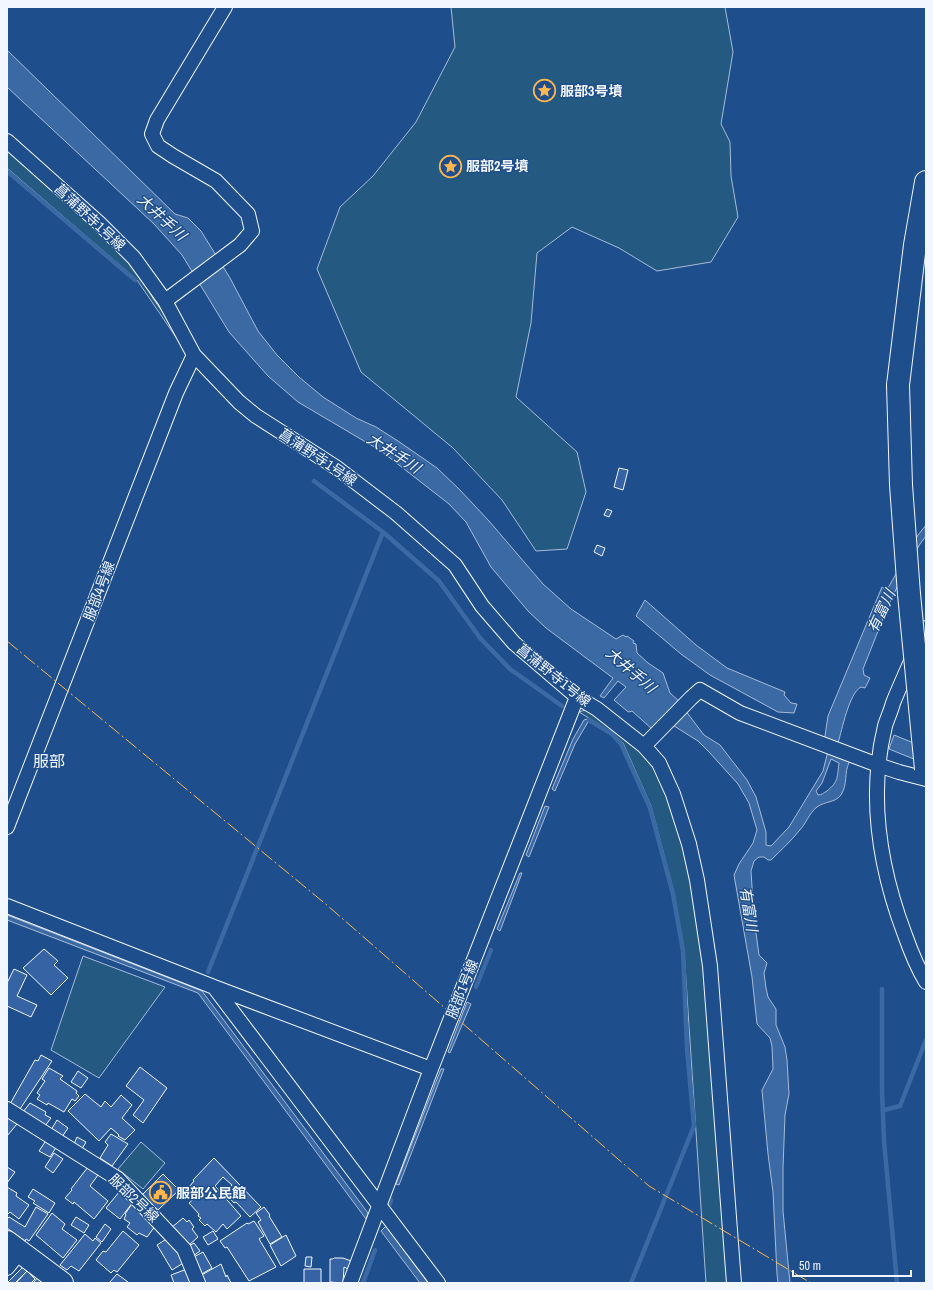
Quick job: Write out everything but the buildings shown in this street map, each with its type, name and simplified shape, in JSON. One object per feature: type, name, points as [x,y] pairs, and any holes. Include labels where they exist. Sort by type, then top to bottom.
[{"type":"main road","points":[[926,182],[915,244],[903,384],[901,484],[926,769]]},
{"type":"main road","points":[[926,230],[903,384],[918,591],[926,671]]},
{"type":"main road","points":[[12,1254],[62,1283]]},
{"type":"street","points":[[165,301],[240,245],[252,231],[248,214],[216,181],[158,146],[152,134],[157,120],[225,7]]},
{"type":"street","name":"菖蒲野寺1号線","points":[[7,141],[99,224],[134,258],[165,301],[194,355],[225,388],[256,416],[337,468],[396,513],[455,565],[482,606],[514,643],[577,697],[647,743],[659,762],[673,794],[689,844],[703,919],[710,966],[734,1283]]},
{"type":"street","name":"服部4号線","points":[[7,827],[176,393],[194,355]]},
{"type":"street","points":[[926,628],[900,684],[873,763],[878,830],[884,865],[898,918],[918,969],[926,982]]},
{"type":"street","points":[[647,743],[700,690],[740,713],[898,772],[926,779]]},
{"type":"street","name":"服部1号線","points":[[350,1283],[431,1069],[577,697]]},
{"type":"street","points":[[7,906],[214,987],[431,1069]]},
{"type":"street","points":[[214,987],[438,1283]]},
{"type":"street","name":"服部2号線","points":[[7,1109],[118,1179],[184,1249],[198,1283]]},
{"type":"shaded area","points":[[451,7],[725,7],[733,52],[721,124],[730,142],[731,176],[738,217],[711,262],[657,271],[619,248],[572,227],[537,253],[531,323],[516,397],[577,452],[586,492],[567,549],[536,551],[502,500],[453,448],[361,372],[317,269],[340,207],[373,176],[416,122],[455,47]]},
{"type":"shaded area","points":[[7,146],[131,261],[154,300],[179,335],[188,355],[137,280],[7,168]]},
{"type":"shaded area","points":[[585,710],[593,711],[643,751],[661,775],[686,850],[704,955],[731,1283],[706,1283],[684,950],[674,893],[651,806],[623,743],[613,733],[579,712]]},
{"type":"shaded area","points":[[83,956],[165,987],[99,1078],[51,1050]]},
{"type":"shaded area","points":[[141,1142],[165,1163],[143,1189],[118,1169]]},
{"type":"water","points":[[7,50],[175,214],[188,218],[201,231],[230,278],[258,331],[277,355],[299,377],[323,397],[356,418],[376,427],[437,468],[489,521],[543,584],[571,609],[616,639],[623,635],[634,641],[633,643],[636,644],[637,653],[648,663],[663,673],[670,693],[680,702],[704,735],[720,745],[747,780],[756,797],[766,832],[766,845],[771,846],[789,827],[823,771],[827,755],[825,736],[828,716],[882,587],[885,589],[888,588],[918,535],[926,525],[926,536],[905,570],[886,611],[863,669],[864,675],[870,678],[865,688],[861,687],[853,696],[846,712],[838,743],[849,763],[841,795],[839,798],[820,805],[814,809],[796,835],[786,846],[771,860],[764,857],[759,857],[754,861],[751,871],[754,918],[759,955],[767,963],[764,973],[766,988],[768,997],[776,1009],[776,1025],[785,1047],[787,1060],[789,1094],[785,1115],[783,1211],[790,1283],[778,1283],[773,1192],[762,1090],[773,1069],[772,1046],[770,1038],[757,1024],[752,977],[734,875],[739,864],[753,843],[757,830],[749,803],[738,784],[698,741],[671,724],[653,730],[632,711],[627,711],[614,700],[626,687],[618,681],[604,698],[600,696],[613,678],[546,628],[528,611],[491,567],[466,522],[449,504],[381,451],[298,402],[268,376],[229,332],[182,255],[154,224],[7,87]],"holes":[[[831,759],[839,763],[836,781],[827,791],[818,795],[816,791],[822,783]]]},
{"type":"water","points":[[645,600],[696,645],[727,668],[785,692],[784,695],[791,703],[797,704],[794,713],[778,712],[710,675],[681,654],[636,616]]},
{"type":"water","points":[[587,719],[588,722],[575,744],[555,791],[552,789],[573,739],[584,720]]},
{"type":"water","points":[[894,735],[926,748],[926,764],[889,749]]},
{"type":"water","points":[[545,806],[549,807],[529,857],[526,855]]},
{"type":"water","points":[[520,873],[522,873],[500,931],[497,929]]},
{"type":"water","points":[[7,915],[202,991],[368,1213],[366,1219],[198,993],[7,920]]},
{"type":"water","points":[[467,1002],[471,1004],[450,1053],[448,1052]]},
{"type":"water","points":[[441,1069],[444,1069],[399,1185],[396,1184]]},
{"type":"water","points":[[386,1226],[428,1283],[420,1283],[381,1231]]},
{"type":"waterway","points":[[7,171],[135,280]]},
{"type":"waterway","points":[[314,481],[383,532],[439,581],[480,638],[510,669],[562,706]]},
{"type":"waterway","points":[[208,972],[383,532]]},
{"type":"waterway","points":[[589,720],[612,734],[621,744],[650,808],[673,894],[683,951],[687,1049],[694,1126],[631,1283]]},
{"type":"waterway","points":[[476,987],[491,950]]},
{"type":"waterway","points":[[882,989],[882,1091],[884,1141],[897,1283]]},
{"type":"waterway","points":[[884,1110],[900,1106],[926,1040]]},
{"type":"waterway","points":[[390,1204],[391,1200]]},
{"type":"waterway","points":[[363,1283],[375,1250]]},
{"type":"power","points":[[7,641],[328,906],[649,1186],[811,1283]]},
{"type":"place","name":"服部3号墳","points":[[544,91]]},
{"type":"place","name":"服部2号墳","points":[[450,166]]},
{"type":"place","name":"服部公民館","points":[[160,1193]]},
{"type":"district","name":"服部","points":[[49,761]]},
{"type":"water label","name":"大井手川","points":[[162,217]]},
{"type":"water label","name":"大井手川","points":[[394,453]]},
{"type":"water label","name":"有富川","points":[[881,611]]},
{"type":"water label","name":"大井手川","points":[[631,670]]},
{"type":"water label","name":"有富川","points":[[749,909]]}]
